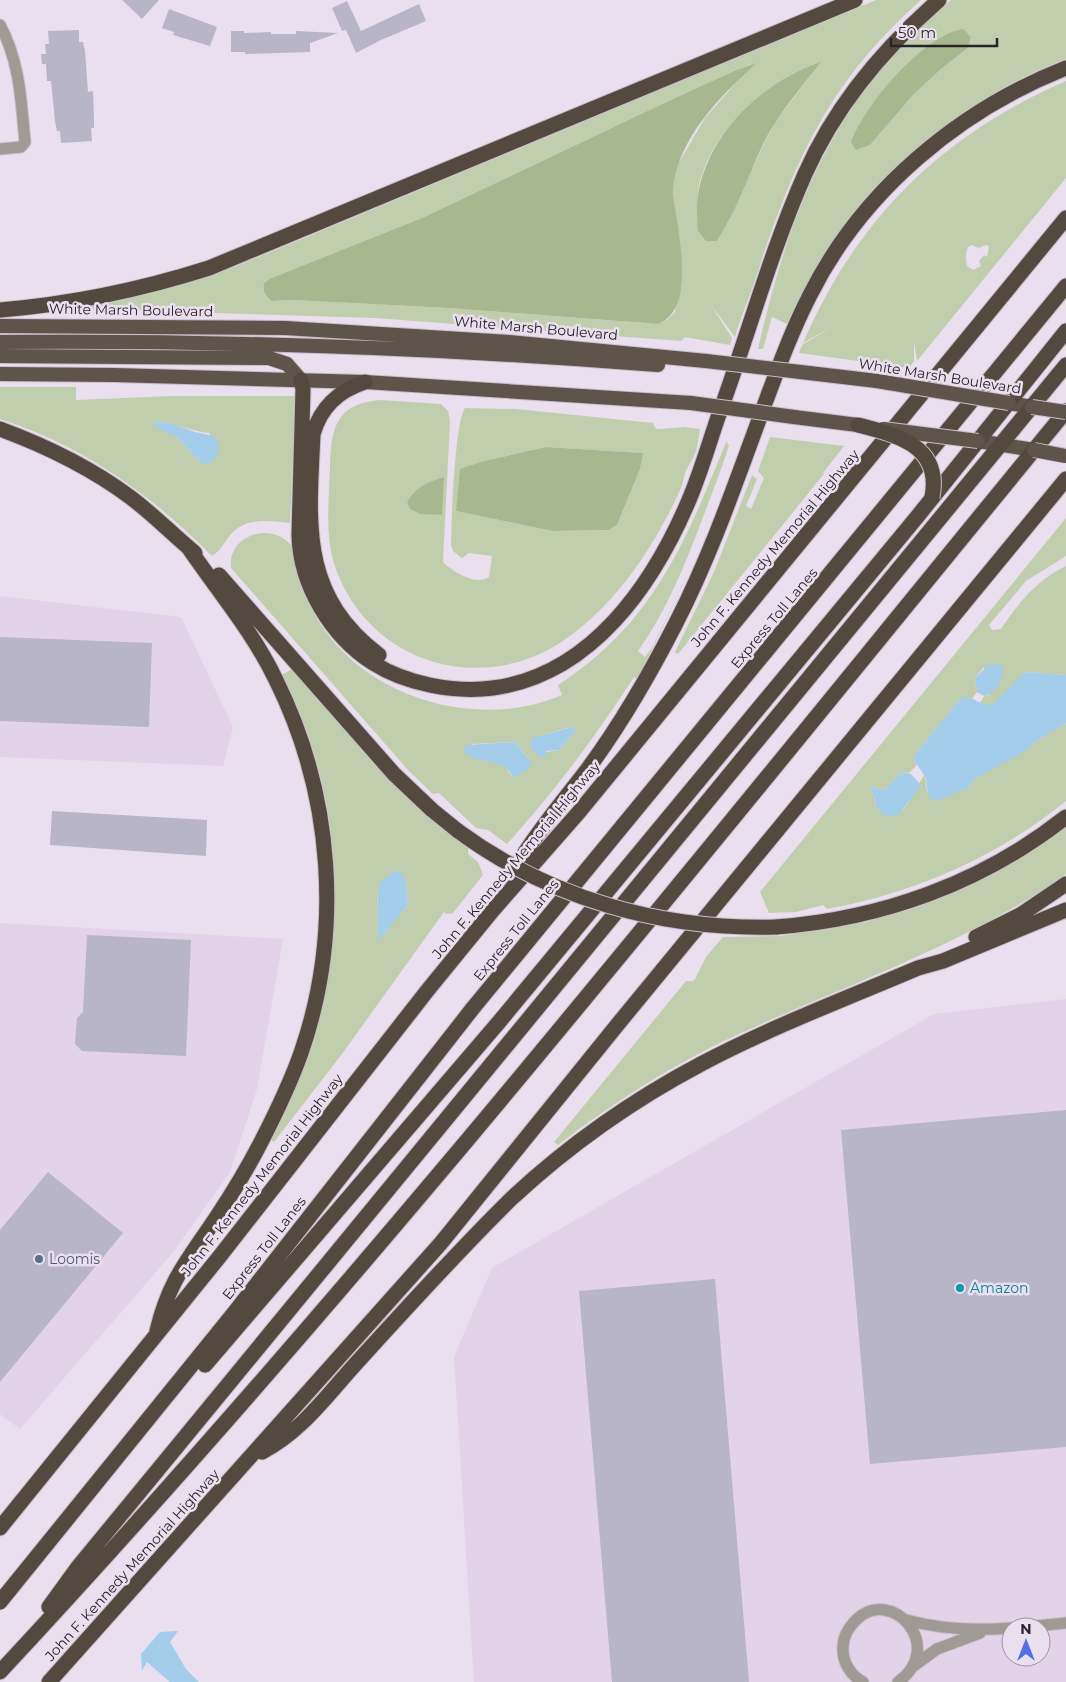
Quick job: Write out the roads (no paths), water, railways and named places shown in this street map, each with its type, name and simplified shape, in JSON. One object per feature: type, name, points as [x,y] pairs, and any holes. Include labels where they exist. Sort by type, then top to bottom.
[{"type":"highway","points":[[0,310],[54,305],[99,297],[209,268],[855,0]]},
{"type":"highway","points":[[0,356],[269,358],[287,364],[301,380],[303,389],[299,542],[302,558],[315,596],[323,612],[335,628],[363,656],[388,670],[427,683],[451,688],[476,689],[501,687],[542,676],[573,657],[592,642],[632,601],[660,556],[690,498],[786,222],[815,154],[840,112],[870,69],[901,34],[939,0]]},
{"type":"highway","points":[[493,910],[527,847],[587,769],[631,705],[676,623],[700,573],[789,341],[811,292],[839,246],[892,183],[938,141],[996,101],[1066,68]]},
{"type":"highway","name":"John F. Kennedy Memorial Highway","points":[[0,1528],[156,1336],[493,910],[579,812],[1066,218]]},
{"type":"highway","name":"Express Toll Lanes","points":[[0,1602],[228,1321],[473,1008],[1066,286]]},
{"type":"highway","name":"White Marsh Boulevard","points":[[0,326],[285,328],[490,340],[876,381],[1066,412]]},
{"type":"highway","points":[[23,1574],[439,1094],[978,442],[1066,331]]},
{"type":"highway","points":[[0,342],[182,342],[439,349],[705,364]]},
{"type":"highway","points":[[29,1641],[50,1606],[78,1567],[1066,365]]},
{"type":"highway","points":[[0,374],[365,382],[691,403],[1001,445],[1066,456]]},
{"type":"highway","points":[[365,382],[348,388],[335,397],[326,406],[316,423],[313,434],[309,522],[312,548],[328,599],[353,633],[404,673],[427,683]]},
{"type":"highway","points":[[0,1672],[208,1442],[439,1173],[1066,412]]},
{"type":"highway","points":[[858,425],[896,436],[920,451],[930,463],[933,473],[932,497]]},
{"type":"highway","points":[[0,429],[49,449],[103,479],[140,505],[216,571],[394,774],[432,810],[493,855],[529,875],[561,889],[612,907],[654,918],[695,924],[776,927],[856,916],[896,906],[939,891],[1003,860],[1066,817]]},
{"type":"highway","name":"John F. Kennedy Memorial Highway","points":[[49,1682],[442,1243],[618,1024],[1066,479]]},
{"type":"highway","points":[[156,1336],[163,1307],[173,1281],[249,1166],[292,1076],[313,1011],[322,959],[326,917],[327,872],[321,821],[309,764],[295,722],[276,679],[256,643],[188,547]]},
{"type":"highway","points":[[250,1458],[283,1439],[300,1425],[498,1212],[546,1168],[577,1143],[639,1100],[701,1064],[751,1039],[918,968],[1020,915],[1066,884]]},
{"type":"highway","points":[[918,968],[942,961],[1066,910]]},
{"type":"street","points":[[0,25],[8,39],[18,75],[24,142],[21,148],[0,149]]},
{"type":"street","points":[[863,1682],[851,1673],[845,1662],[842,1649],[844,1637],[850,1626],[859,1617],[870,1612],[889,1612],[906,1620],[924,1625],[986,1630],[1001,1629]]},
{"type":"street","points":[[906,1620],[914,1630],[918,1641],[915,1665]]},
{"type":"street","points":[[1051,1625],[1066,1624]]},
{"type":"street","points":[[898,1682],[915,1665],[937,1649],[986,1630]]},
{"type":"water","points":[[155,422],[170,423],[195,432],[214,436],[218,445],[215,458],[202,464],[177,437],[155,427]]},
{"type":"water","points":[[999,664],[1002,667],[1002,677],[996,689],[984,696],[977,692],[975,678],[988,665]]},
{"type":"water","points":[[1025,672],[1066,675],[1066,723],[1033,743],[1028,749],[1015,757],[976,778],[969,787],[935,801],[928,796],[926,778],[914,760],[916,753],[962,697],[992,705]]},
{"type":"water","points":[[572,727],[576,731],[559,750],[546,751],[546,757],[543,758],[533,751],[530,743],[533,738]]},
{"type":"water","points":[[515,742],[531,762],[527,770],[513,777],[503,766],[477,759],[464,752],[466,745]]},
{"type":"water","points":[[902,772],[911,774],[920,784],[919,788],[899,814],[892,817],[882,814],[876,806],[874,795],[870,790],[872,787],[884,790]]},
{"type":"water","points":[[395,871],[400,872],[405,878],[409,904],[378,940],[378,889],[381,881]]},
{"type":"water","points":[[178,1631],[170,1642],[186,1669],[199,1682],[170,1682],[147,1662],[142,1671],[141,1654],[160,1632]]},
{"type":"place","name":"Loomis","points":[[39,1259]]},
{"type":"place","name":"Amazon","points":[[960,1288]]}]
